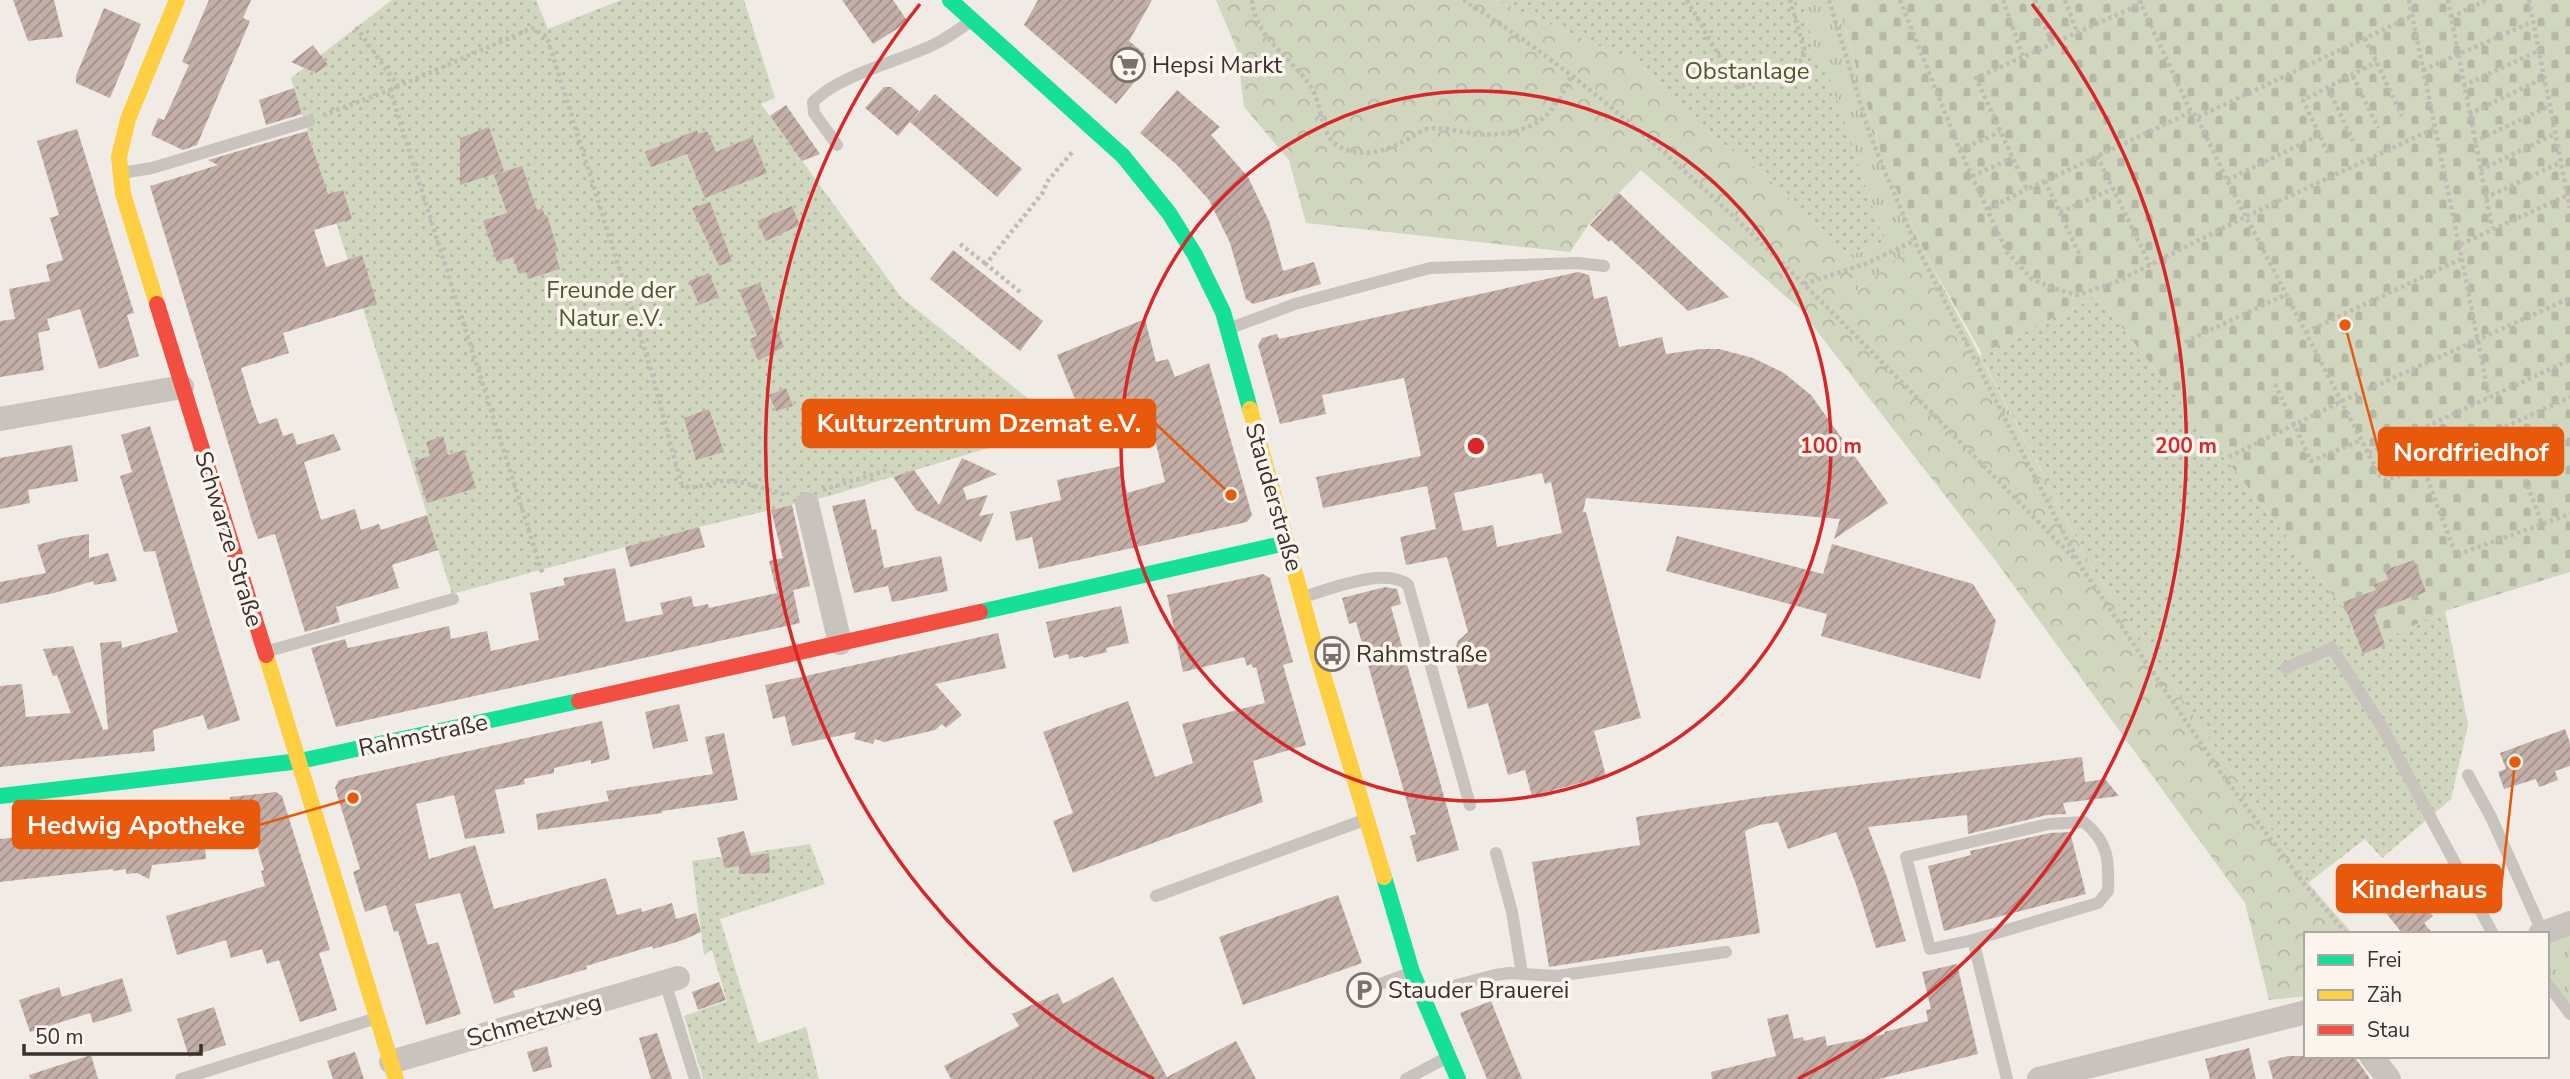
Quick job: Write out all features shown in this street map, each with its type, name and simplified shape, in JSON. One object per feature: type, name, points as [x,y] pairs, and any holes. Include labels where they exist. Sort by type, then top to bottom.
[{"type":"street","name":"Schwarze Straße","points":[[177,0],[128,119],[119,158],[123,194],[394,1070]]},
{"type":"street","name":"Stauderstraße","points":[[950,0],[1124,156],[1169,213],[1195,255],[1223,312],[1286,543],[1412,972],[1458,1079]]},
{"type":"street","points":[[0,419],[182,387]]},
{"type":"street","points":[[803,498],[840,643]]},
{"type":"street","name":"Rahmstraße","points":[[0,796],[300,761],[1286,543]]},
{"type":"street","points":[[2544,932],[2570,923]]},
{"type":"street","name":"Schmetzweg","points":[[394,1070],[671,980]]},
{"type":"street","points":[[2039,1079],[2304,1013]]},
{"type":"street","points":[[2373,1058],[2389,1079]]},
{"type":"lane","points":[[837,145],[814,113],[813,102],[821,94],[940,41],[971,21]]},
{"type":"lane","points":[[121,173],[152,168],[309,121]]},
{"type":"lane","points":[[1228,330],[1295,304],[1430,268],[1578,263],[1604,266]]},
{"type":"lane","points":[[1302,597],[1381,576],[1401,579],[1408,585],[1470,805]]},
{"type":"lane","points":[[264,652],[453,599]]},
{"type":"lane","points":[[2286,668],[2332,648],[2382,727],[2492,932]]},
{"type":"lane","points":[[2468,775],[2491,817],[2541,932]]},
{"type":"lane","points":[[1156,896],[1367,819]]},
{"type":"lane","points":[[2084,822],[2099,834],[2107,855],[2109,891],[2098,903],[1973,940],[1930,949],[1906,857],[2049,824],[2084,822]]},
{"type":"lane","points":[[1496,853],[1512,912],[1522,974]]},
{"type":"lane","points":[[1973,940],[2007,1079]]},
{"type":"lane","points":[[1423,999],[1453,986],[1495,975],[1557,976],[1726,952]]},
{"type":"lane","points":[[1364,990],[1412,972]]},
{"type":"lane","points":[[671,980],[695,1079]]},
{"type":"lane","points":[[2549,986],[2570,1014]]},
{"type":"lane","points":[[181,1079],[377,1018]]},
{"type":"lane","points":[[1406,1079],[1447,1058]]},
{"type":"path","points":[[1252,0],[1261,28],[1280,54],[1311,86],[1320,104],[1327,134],[1337,145],[1356,152],[1374,153],[1390,149],[1426,129],[1499,134],[1527,128],[1553,108],[1572,75]]},
{"type":"path","points":[[1463,0],[1572,75],[1691,176],[1804,284],[2080,565]]},
{"type":"path","points":[[1687,0],[1737,87],[1779,75],[1804,59],[1804,49],[1790,0]]},
{"type":"path","points":[[1829,0],[1870,135],[1914,241],[2080,565],[2219,769],[2305,886],[2345,932]]},
{"type":"path","points":[[1900,0],[1959,149],[2007,252],[2032,279],[2077,295],[2116,282],[2247,216],[2435,128]]},
{"type":"path","points":[[2003,0],[2023,57]]},
{"type":"path","points":[[2035,0],[2052,44]]},
{"type":"path","points":[[2065,0],[2077,32]]},
{"type":"path","points":[[2409,0],[2489,397]]},
{"type":"path","points":[[2448,0],[2492,228]]},
{"type":"path","points":[[2451,17],[2487,0]]},
{"type":"path","points":[[2529,0],[2570,208]]},
{"type":"path","points":[[2027,189],[1976,78],[2141,1],[2191,111],[2197,117],[2380,476],[2386,480],[2422,466],[2570,397]]},
{"type":"path","points":[[2197,117],[2412,16]]},
{"type":"path","points":[[2423,70],[2532,22]]},
{"type":"path","points":[[356,27],[398,86]]},
{"type":"path","points":[[309,121],[390,90],[532,28],[547,37],[651,370],[681,483],[690,488],[723,481],[741,482],[803,498],[888,470]]},
{"type":"path","points":[[2365,38],[2402,116]]},
{"type":"path","points":[[2463,86],[2538,51]]},
{"type":"path","points":[[2328,153],[2303,100],[2377,62]]},
{"type":"path","points":[[2353,76],[2378,128]]},
{"type":"path","points":[[2468,114],[2544,78]]},
{"type":"path","points":[[2328,88],[2353,141]]},
{"type":"path","points":[[390,90],[543,575]]},
{"type":"path","points":[[2474,142],[2549,106]]},
{"type":"path","points":[[1988,209],[2191,111]]},
{"type":"path","points":[[986,264],[1044,191],[1046,183],[1093,127]]},
{"type":"path","points":[[1959,149],[2000,132]]},
{"type":"path","points":[[2480,170],[2555,134]]},
{"type":"path","points":[[2227,180],[2320,135]]},
{"type":"path","points":[[2097,156],[2150,265]]},
{"type":"path","points":[[1971,176],[2012,158]]},
{"type":"path","points":[[2485,198],[2561,162]]},
{"type":"path","points":[[2045,181],[2082,260]]},
{"type":"path","points":[[2060,212],[2113,189]]},
{"type":"path","points":[[2459,245],[2568,195]]},
{"type":"path","points":[[1804,284],[1865,264],[1914,241]]},
{"type":"path","points":[[960,244],[1020,292]]},
{"type":"path","points":[[2306,331],[2461,258]]},
{"type":"path","points":[[2185,342],[2287,293]]},
{"type":"path","points":[[2229,457],[2342,401],[2570,298]]},
{"type":"path","points":[[2369,453],[2570,360]]},
{"type":"path","points":[[2275,384],[2311,461],[2362,440]]},
{"type":"path","points":[[2505,427],[2542,524]]},
{"type":"path","points":[[2422,466],[2456,555],[2570,514]]},
{"type":"green space","name":"Freunde der Natur e.V.","points":[[392,0],[536,0],[548,29],[621,0],[744,0],[775,98],[761,104],[901,297],[1031,401],[995,446],[829,496],[699,527],[452,594],[291,78]]},
{"type":"green space","points":[[1216,0],[1495,0],[1638,63],[1702,128],[1763,173],[1849,256],[1855,293],[1913,245],[1971,357],[2094,570],[2308,883],[2351,932],[2304,932],[2304,996],[2269,1000],[2245,903],[1995,560],[1799,308],[1641,170],[1589,224],[1570,252],[1306,223],[1289,160],[1244,107],[1237,50]]},
{"type":"green space","name":"Obstanlage","points":[[1495,0],[1801,0],[1820,68],[1829,76],[1884,241],[1849,256],[1763,173],[1702,128],[1638,63]]},
{"type":"green space","points":[[1801,0],[1837,0],[1883,160],[1927,257],[2094,570],[1971,357],[1913,246],[1854,293],[1849,256],[1884,241],[1852,145],[1820,68]]},
{"type":"green space","points":[[1837,0],[2570,0],[2570,572],[2445,611],[2372,645],[2097,296],[1982,354],[1927,257],[1883,160]]},
{"type":"green space","points":[[2097,296],[2372,645],[2445,611],[2468,725],[2451,799],[2382,858],[2365,839],[2308,883],[2094,570],[1980,355]]},
{"type":"green space","points":[[810,844],[825,884],[720,919],[758,1043],[806,1027],[819,1079],[703,1079],[684,1016],[727,1001],[712,950],[704,955],[692,861]]},
{"type":"green space","points":[[2570,929],[2570,1012],[2549,979],[2549,934]]},
{"type":"building","points":[[13,0],[54,0],[63,37],[28,41]]},
{"type":"building","points":[[209,0],[251,0],[243,18],[250,21],[197,145],[183,150],[151,135],[158,118],[164,120],[189,65],[182,62]]},
{"type":"building","points":[[842,0],[893,0],[908,22],[873,44]]},
{"type":"building","points":[[1038,0],[1152,0],[1129,41],[1145,54],[1133,67],[1141,74],[1116,104],[1024,25]]},
{"type":"building","points":[[104,8],[141,24],[110,98],[76,83],[76,76]]},
{"type":"building","points":[[313,45],[328,65],[316,73],[291,62]]},
{"type":"building","points":[[884,87],[891,87],[919,111],[898,136],[865,108]]},
{"type":"building","points":[[294,88],[302,114],[266,125],[259,100]]},
{"type":"building","points":[[1177,90],[1220,127],[1211,135],[1248,177],[1269,221],[1283,271],[1314,262],[1321,284],[1253,304],[1246,299],[1230,243],[1209,200],[1177,165],[1140,133]]},
{"type":"building","points":[[935,94],[1022,169],[997,197],[910,122]]},
{"type":"building","points":[[786,105],[820,154],[802,161],[770,116]]},
{"type":"building","points":[[489,127],[504,171],[460,185],[460,138]]},
{"type":"building","points":[[77,129],[134,313],[127,315],[139,356],[99,369],[80,309],[47,319],[50,330],[38,333],[44,370],[0,377],[0,321],[15,319],[9,289],[50,281],[46,265],[63,260],[50,218],[59,215],[37,141]]},
{"type":"building","points":[[697,130],[698,134],[707,131],[716,152],[752,137],[767,173],[705,198],[687,154],[651,167],[645,152]]},
{"type":"building","points":[[307,131],[328,194],[343,190],[352,219],[314,230],[326,267],[362,255],[377,304],[283,333],[289,353],[241,368],[252,405],[259,424],[277,418],[283,436],[293,433],[297,445],[334,434],[341,450],[304,462],[321,520],[355,509],[361,530],[379,524],[381,530],[427,515],[438,550],[392,565],[399,588],[336,607],[340,622],[305,632],[275,534],[258,539],[253,525],[150,186],[218,165],[208,160]]},
{"type":"building","points":[[522,166],[537,210],[542,208],[545,216],[547,215],[558,251],[555,252],[560,269],[528,279],[526,272],[519,274],[513,257],[497,262],[483,221],[507,213],[494,175]]},
{"type":"building","points":[[1619,193],[1729,297],[1688,311],[1611,240],[1609,242],[1590,225]]},
{"type":"building","points":[[710,202],[732,261],[719,266],[692,208]]},
{"type":"building","points":[[792,206],[800,225],[766,241],[757,221]]},
{"type":"building","points":[[953,250],[1043,321],[1020,351],[930,279]]},
{"type":"building","points":[[1578,272],[1589,275],[1594,299],[1607,296],[1619,347],[1662,337],[1666,354],[1719,349],[1753,358],[1784,373],[1811,395],[1888,503],[1834,539],[1840,519],[1586,498],[1583,512],[1586,512],[1641,718],[1594,731],[1606,776],[1532,796],[1525,770],[1508,775],[1488,703],[1468,709],[1453,654],[1458,641],[1468,632],[1447,557],[1406,565],[1400,537],[1436,529],[1427,486],[1323,508],[1316,477],[1421,456],[1404,378],[1322,395],[1326,414],[1280,424],[1258,345],[1262,338],[1277,334],[1279,339]],"holes":[[[1542,473],[1545,484],[1551,482],[1562,533],[1497,547],[1493,525],[1463,531],[1454,493]]]},
{"type":"building","points":[[709,273],[719,297],[699,305],[689,281]]},
{"type":"building","points":[[760,283],[784,347],[758,361],[750,339],[757,336],[739,290]]},
{"type":"building","points":[[1145,319],[1156,362],[1168,359],[1175,377],[1209,363],[1252,515],[1247,522],[1039,569],[1032,537],[1016,541],[1010,512],[1061,500],[1057,480],[1121,466],[1127,493],[1165,482],[1148,410],[1055,448],[1061,424],[1082,416],[1057,355]]},
{"type":"building","points":[[786,388],[793,406],[776,411],[769,395]]},
{"type":"building","points":[[709,409],[724,452],[696,460],[684,418]]},
{"type":"building","points":[[150,426],[240,720],[208,730],[203,715],[153,730],[155,751],[0,767],[0,686],[22,684],[26,717],[71,713],[57,675],[53,676],[43,649],[73,646],[103,730],[108,729],[100,643],[121,641],[122,648],[178,632],[155,551],[144,552],[120,476],[132,472],[121,435]]},
{"type":"building","points":[[443,436],[448,455],[464,450],[476,488],[427,503],[414,461],[430,456],[426,442]]},
{"type":"building","points":[[72,445],[78,481],[28,490],[30,503],[0,509],[0,458]]},
{"type":"building","points":[[962,458],[997,474],[963,488],[967,500],[988,495],[979,516],[994,513],[981,542],[916,510],[893,477],[914,470],[939,505]]},
{"type":"building","points":[[865,499],[872,530],[876,529],[884,568],[941,556],[948,591],[892,602],[888,586],[854,593],[832,506]]},
{"type":"building","points":[[792,505],[810,586],[793,590],[800,623],[336,727],[311,648],[345,639],[348,648],[449,626],[451,639],[487,631],[491,651],[539,640],[530,593],[565,585],[563,578],[615,568],[626,622],[663,614],[660,603],[691,596],[694,607],[708,604],[709,608],[777,593],[769,561],[783,558],[771,510]]},
{"type":"building","points":[[699,527],[705,547],[630,567],[625,547]]},
{"type":"building","points":[[89,534],[89,558],[108,553],[117,581],[94,585],[93,581],[54,593],[0,604],[0,582],[46,573],[37,545]]},
{"type":"building","points":[[1677,536],[1823,574],[1832,544],[1973,584],[1996,621],[1980,679],[1821,636],[1827,614],[1666,571]]},
{"type":"building","points":[[2414,560],[2426,592],[2373,611],[2385,645],[2363,654],[2343,602],[2376,590],[2374,585],[2388,579],[2385,570]]},
{"type":"building","points":[[1263,574],[1270,578],[1293,662],[1283,665],[1306,745],[1253,761],[1263,802],[1073,873],[1053,821],[1073,813],[1043,732],[1128,701],[1155,777],[1193,763],[1182,724],[1265,703],[1256,667],[1253,668],[1251,664],[1247,666],[1244,657],[1183,672],[1167,595]]},
{"type":"building","points":[[1385,587],[1397,589],[1401,604],[1391,607],[1459,850],[1417,862],[1410,836],[1416,834],[1356,622],[1349,624],[1342,598]]},
{"type":"building","points":[[1121,606],[1129,643],[1106,648],[1107,652],[1083,658],[1069,659],[1068,654],[1054,658],[1046,622]]},
{"type":"building","points":[[998,633],[1006,668],[935,684],[962,715],[946,728],[942,724],[935,730],[884,742],[875,739],[873,744],[854,739],[856,732],[792,746],[785,716],[773,719],[765,685]]},
{"type":"building","points":[[679,704],[688,741],[653,749],[645,712]]},
{"type":"building","points":[[602,721],[610,759],[554,768],[554,773],[524,779],[525,784],[495,790],[505,833],[465,839],[454,795],[416,804],[429,859],[475,845],[494,909],[606,878],[617,915],[641,908],[642,912],[672,903],[676,919],[696,913],[701,932],[683,940],[653,949],[652,946],[513,991],[515,997],[494,1004],[460,893],[415,904],[428,945],[438,942],[461,1014],[426,1025],[398,931],[394,932],[386,905],[365,912],[353,872],[360,869],[335,788],[339,780]]},
{"type":"building","points":[[2565,729],[2570,743],[2570,766],[2555,771],[2558,780],[2539,787],[2536,779],[2504,789],[2498,772],[2506,769],[2500,753]]},
{"type":"building","points":[[724,733],[738,800],[538,830],[536,814],[609,801],[606,791],[713,774],[705,737]]},
{"type":"building","points":[[2082,757],[2085,782],[2105,779],[2119,796],[2063,803],[2066,814],[2047,815],[1968,834],[1967,815],[1868,827],[1888,880],[1906,941],[1876,948],[1836,832],[1788,849],[1778,822],[1759,825],[1745,831],[1760,933],[1549,967],[1532,862],[1640,845],[1636,817],[1762,797]]},
{"type":"building","points":[[276,792],[282,796],[330,950],[319,953],[337,1010],[300,1022],[279,960],[267,964],[262,949],[231,958],[226,940],[177,955],[166,916],[265,886],[261,871],[264,870],[253,832],[204,837],[206,859],[152,865],[149,879],[137,873],[126,874],[126,869],[113,869],[0,882],[0,839],[232,814],[230,797]]},
{"type":"building","points":[[744,831],[751,856],[769,853],[770,873],[739,874],[739,866],[725,868],[717,838]]},
{"type":"building","points":[[2070,832],[2086,894],[1944,931],[1928,866],[1971,855],[1970,851],[2050,833]]},
{"type":"building","points":[[2399,892],[2412,908],[2421,901],[2433,916],[2424,923],[2431,932],[2401,932],[2381,907]]},
{"type":"building","points":[[1338,895],[1362,963],[1243,1005],[1219,937]]},
{"type":"building","points":[[1957,964],[1978,1054],[1879,1079],[1712,1079],[1711,1072],[1776,1056],[1767,1019],[1788,1014],[1794,1039],[1803,1037],[1804,1041],[1825,1036],[1827,1046],[1885,1034],[1884,1032],[1928,1021],[1926,1010],[1931,1009],[1922,972]]},
{"type":"building","points":[[1113,977],[1167,1077],[1236,1041],[1256,1079],[951,1079],[944,1066],[1019,1026],[1012,1014],[1058,993],[1063,1004]]},
{"type":"building","points":[[122,978],[132,1011],[93,1023],[90,1013],[30,1032],[19,1000],[59,987],[62,997]]},
{"type":"building","points":[[719,982],[726,1000],[698,1010],[692,992]]},
{"type":"building","points":[[1491,1001],[1522,1079],[1487,1079],[1460,1013]]},
{"type":"building","points":[[214,1007],[226,1045],[189,1057],[177,1019]]},
{"type":"building","points":[[657,1033],[672,1079],[651,1079],[639,1038]]},
{"type":"building","points":[[547,1046],[552,1067],[533,1072],[527,1052]]},
{"type":"building","points":[[2249,1048],[2256,1079],[2210,1079],[2205,1059]]},
{"type":"building","points":[[355,1052],[364,1079],[333,1079],[327,1061]]},
{"type":"building","points":[[91,1055],[98,1079],[30,1079],[29,1075]]},
{"type":"building","points":[[2288,1056],[2355,1058],[2370,1079],[2273,1079],[2268,1061]]},
{"type":"traffic: fast","points":[[950,0],[1123,156],[1169,213],[1195,255],[1223,312],[1250,409]]},
{"type":"traffic: fast","points":[[980,612],[1286,543]]},
{"type":"traffic: fast","points":[[0,796],[300,761],[579,701]]},
{"type":"traffic: fast","points":[[1384,877],[1412,972],[1458,1079]]},
{"type":"traffic: slow","points":[[157,304],[123,194],[119,157],[128,119],[177,0]]},
{"type":"traffic: slow","points":[[1250,409],[1319,661],[1384,877]]},
{"type":"traffic: slow","points":[[266,655],[396,1079]]},
{"type":"traffic: jam","points":[[157,304],[266,655]]},
{"type":"traffic: jam","points":[[579,701],[980,612]]},
{"type":"place","name":"Hepsi Markt","points":[[1128,65]]},
{"type":"place","name":"Nordfriedhof","points":[[2345,325]]},
{"type":"place","name":"Kulturzentrum Dzemat e.V.","points":[[1231,495]]},
{"type":"place","name":"Rahmstraße","points":[[1332,654]]},
{"type":"place","name":"Kinderhaus","points":[[2515,762]]},
{"type":"place","name":"Hedwig Apotheke","points":[[353,798]]},
{"type":"place","name":"Stauder Brauerei","points":[[1364,990]]}]
